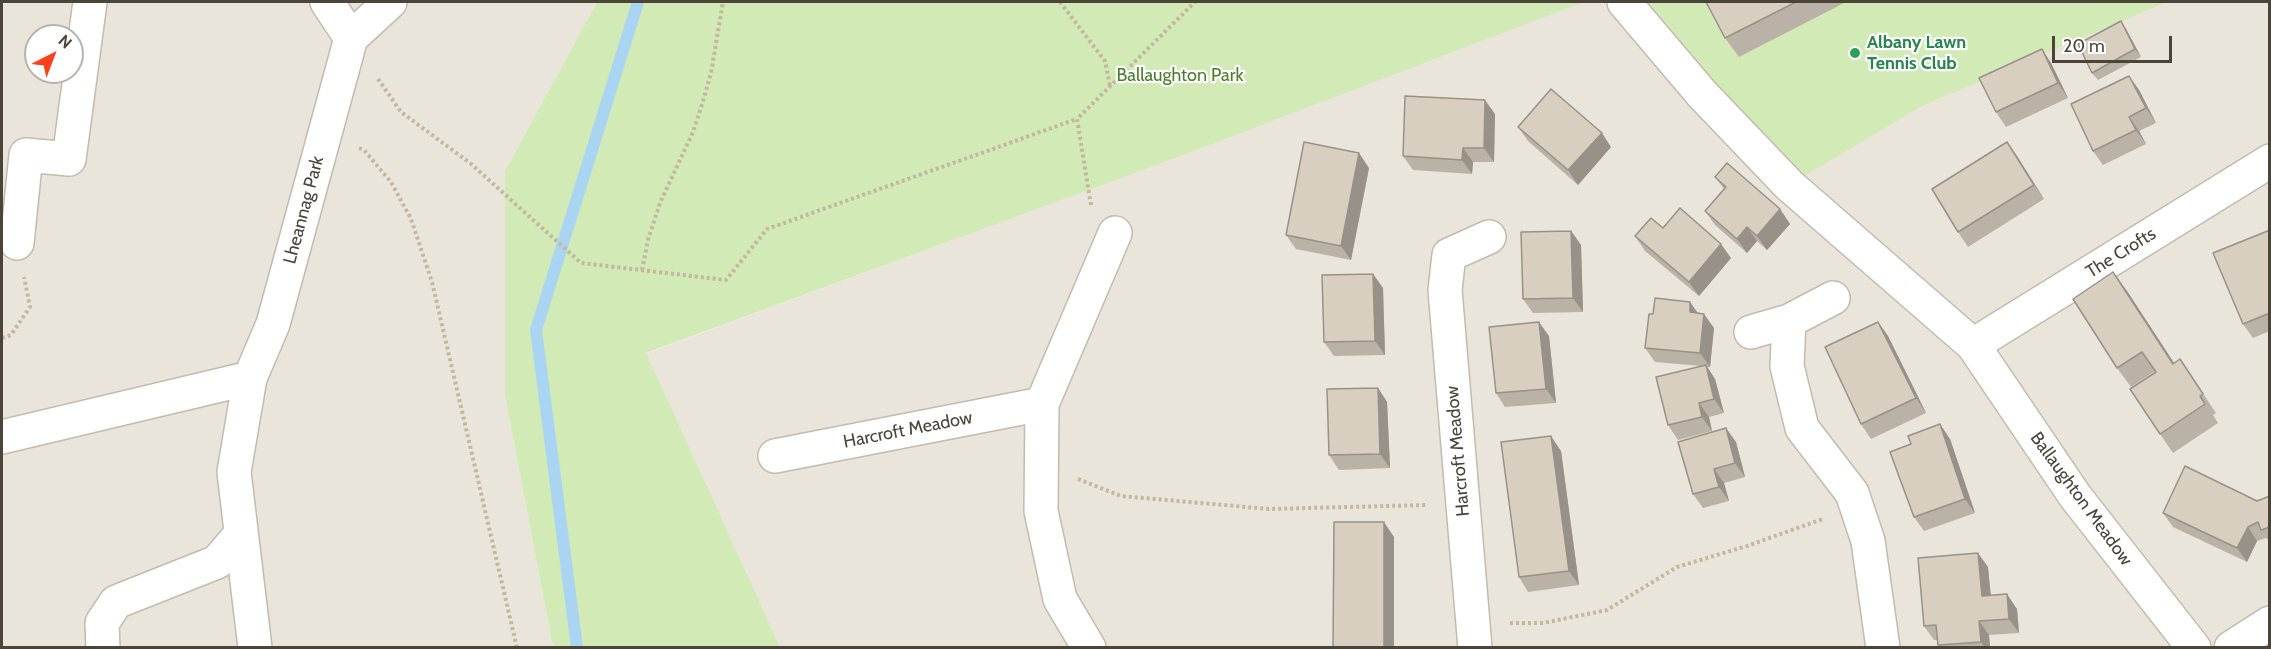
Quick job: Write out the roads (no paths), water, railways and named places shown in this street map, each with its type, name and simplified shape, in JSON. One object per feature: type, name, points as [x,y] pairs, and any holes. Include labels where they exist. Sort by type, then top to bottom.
[{"type":"street","points":[[17,243],[26,155],[69,159],[90,2]]},
{"type":"street","points":[[327,2],[351,38],[390,2]]},
{"type":"street","name":"Ballaughton Meadow","points":[[1624,2],[1702,94],[1789,184],[1972,345],[2075,496],[2194,648]]},
{"type":"street","name":"Lheannag Park","points":[[255,648],[234,472],[250,378],[273,324],[351,38]]},
{"type":"street","name":"The Crofts","points":[[1972,345],[2270,161]]},
{"type":"street","points":[[1089,648],[1060,599],[1041,511],[1042,404],[1115,233]]},
{"type":"street","name":"Harcroft Meadow","points":[[1474,635],[1445,290],[1438,246],[1489,237]]},
{"type":"street","points":[[1751,332],[1789,321],[1833,298]]},
{"type":"street","points":[[1789,321],[1787,366],[1802,428],[1852,493],[1868,541],[1882,648]]},
{"type":"street","points":[[2,437],[250,378]]},
{"type":"street","name":"Harcroft Meadow","points":[[775,456],[1042,404]]},
{"type":"street","points":[[103,648],[102,623],[116,602],[217,562],[240,535]]},
{"type":"street","points":[[2231,648],[2270,622]]},
{"type":"waterway","points":[[577,648],[536,330],[638,2]]},
{"type":"place","name":"Albany Lawn Tennis Club","points":[[1855,53]]},
{"type":"park label","name":"Ballaughton Park","points":[[1180,76]]}]
